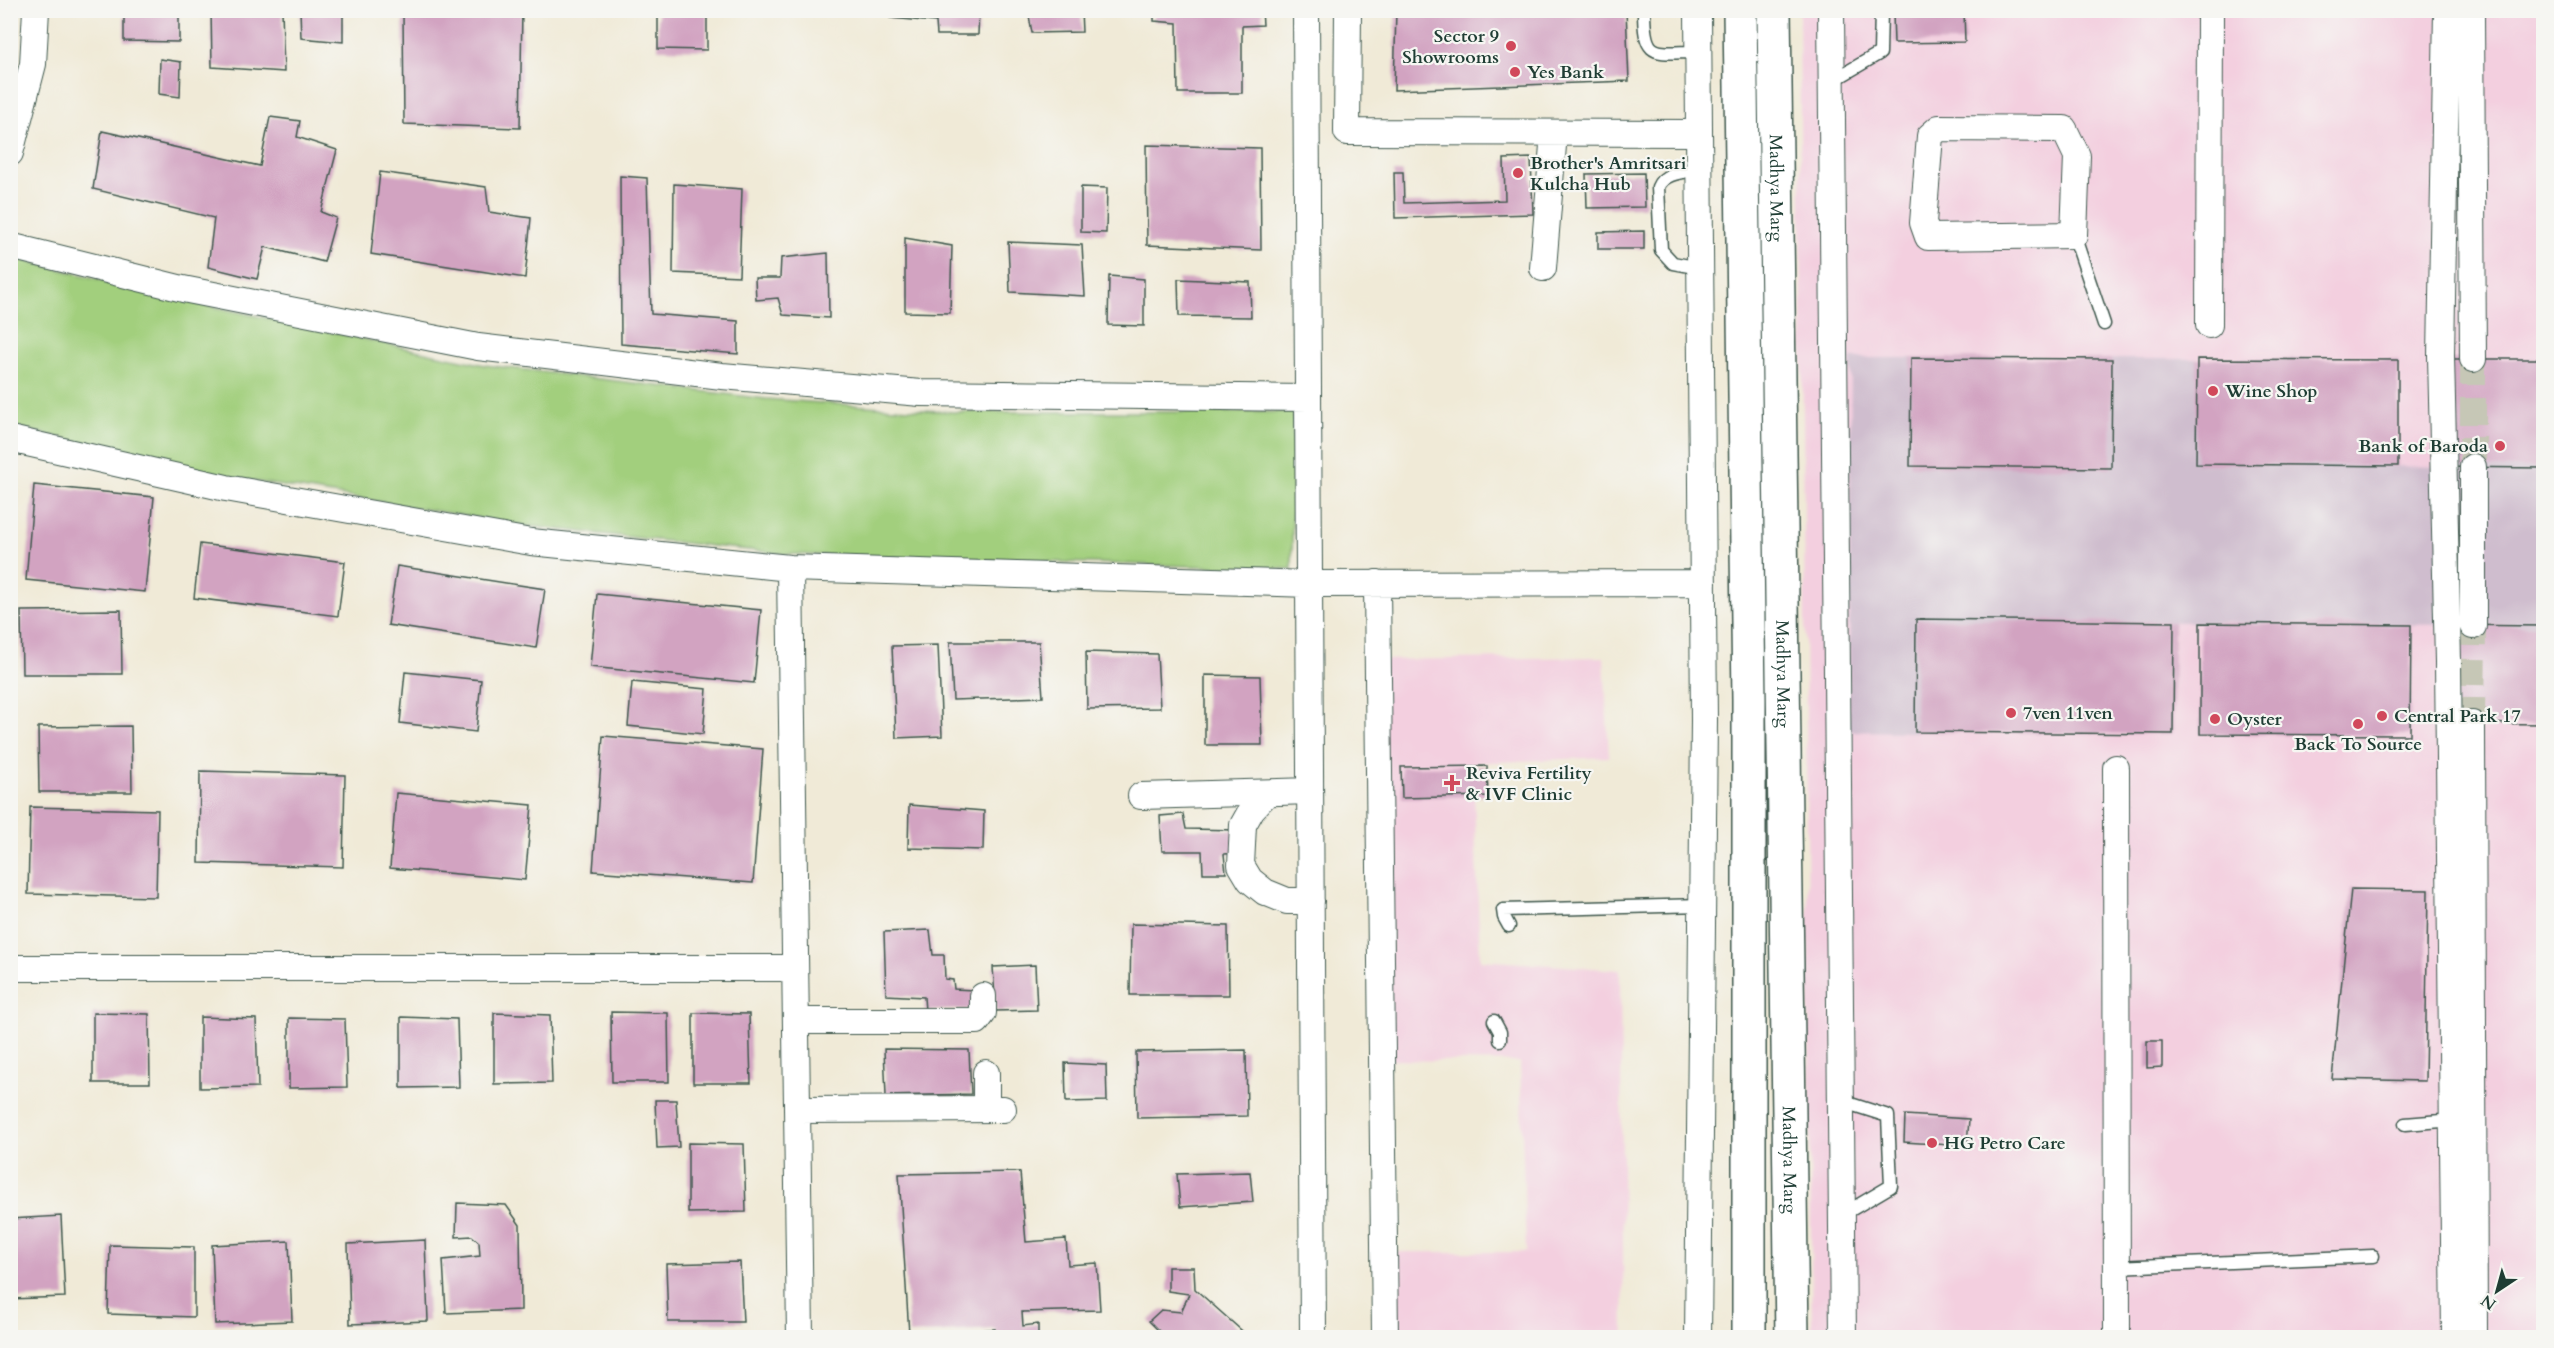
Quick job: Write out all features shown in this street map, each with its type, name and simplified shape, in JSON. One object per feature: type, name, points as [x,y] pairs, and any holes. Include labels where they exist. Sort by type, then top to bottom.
[{"type":"main road","name":"Madhya Marg","points":[[1740,10],[1749,700],[1749,1338]]},
{"type":"main road","name":"Madhya Marg","points":[[1774,10],[1792,1338]]},
{"type":"street","points":[[10,153],[33,64],[36,10]]},
{"type":"street","points":[[1306,10],[1313,1338]]},
{"type":"street","points":[[1348,10],[1347,132],[1699,134]]},
{"type":"street","points":[[1698,10],[1703,583],[1703,905],[1698,1338]]},
{"type":"street","points":[[1831,10],[1843,1338]]},
{"type":"street","points":[[2209,325],[2210,10]]},
{"type":"street","points":[[2447,10],[2441,356],[2461,853],[2474,1338]]},
{"type":"street","points":[[2471,10],[2472,359]]},
{"type":"street","points":[[1940,128],[2064,129],[2077,156],[2074,234],[1928,237],[1923,223],[1930,136],[1940,128]]},
{"type":"street","points":[[1543,268],[1554,133]]},
{"type":"street","points":[[10,246],[183,289],[466,345],[699,374],[921,393],[1308,398]]},
{"type":"street","points":[[10,438],[226,488],[531,542],[790,568],[1309,584],[1703,583]]},
{"type":"street","points":[[2473,467],[2473,626]]},
{"type":"street","points":[[790,568],[800,1338]]},
{"type":"street","points":[[1377,583],[1385,1338]]},
{"type":"street","points":[[2455,1338],[2454,1120],[2461,853],[2472,724]]},
{"type":"street","points":[[2116,768],[2117,1338]]},
{"type":"street","points":[[1141,796],[1310,791]]},
{"type":"street","points":[[1267,793],[1252,808],[1243,825],[1241,866],[1250,880],[1265,892],[1287,901],[1311,901]]},
{"type":"street","points":[[10,969],[795,968]]},
{"type":"street","points":[[796,1021],[976,1021],[983,1013],[983,996]]},
{"type":"street","points":[[797,1110],[995,1109],[986,1073]]},
{"type":"lane","points":[[1644,10],[1644,36],[1648,46],[1656,52],[1698,52]]},
{"type":"lane","points":[[1831,82],[1880,53],[1881,10]]},
{"type":"lane","points":[[1700,169],[1667,176],[1661,180],[1658,187],[1661,250],[1673,263],[1700,268]]},
{"type":"lane","points":[[2074,234],[2104,324]]},
{"type":"lane","points":[[1504,923],[1503,910],[1703,905]]},
{"type":"lane","points":[[1841,1101],[1888,1116],[1891,1186],[1842,1215]]},
{"type":"lane","points":[[2405,1124],[2454,1120]]},
{"type":"lane","points":[[2116,1267],[2373,1256]]},
{"type":"shaded area","points":[[1799,11],[2543,11],[2543,1337],[1812,1337]]},
{"type":"shaded area","points":[[1851,358],[1911,358],[1910,465],[2111,468],[2112,359],[2197,359],[2196,464],[2543,468],[2543,626],[1917,619],[1915,732],[1849,731]]},
{"type":"shaded area","points":[[1604,657],[1609,757],[1473,763],[1480,960],[1620,970],[1624,1337],[1392,1337],[1388,1252],[1526,1252],[1520,1062],[1388,1060],[1373,660]]},
{"type":"green space","points":[[10,257],[191,302],[485,365],[766,399],[953,412],[1293,412],[1292,569],[786,554],[528,526],[222,476],[11,426]]},
{"type":"building","points":[[124,10],[179,10],[179,42],[124,41]]},
{"type":"building","points":[[211,10],[282,10],[284,72],[212,67]]},
{"type":"building","points":[[300,10],[343,10],[343,42],[301,38]]},
{"type":"building","points":[[403,10],[522,10],[520,128],[404,124]]},
{"type":"building","points":[[658,10],[707,10],[707,50],[658,49]]},
{"type":"building","points":[[889,10],[979,10],[978,35],[937,35],[936,22],[890,18]]},
{"type":"building","points":[[1028,10],[1081,10],[1082,32],[1032,33]]},
{"type":"building","points":[[1154,10],[1262,10],[1263,25],[1242,26],[1242,93],[1178,93],[1177,23],[1154,21]]},
{"type":"building","name":"Sector 9 Showrooms","points":[[1396,10],[1626,10],[1629,81],[1394,90]]},
{"type":"building","points":[[1964,11],[1965,42],[1894,43],[1893,13]]},
{"type":"building","points":[[160,59],[181,62],[180,97],[159,94]]},
{"type":"building","points":[[270,117],[300,121],[297,137],[337,150],[321,212],[336,218],[324,262],[265,247],[257,279],[208,267],[214,218],[93,189],[102,131],[260,166]]},
{"type":"building","points":[[1146,145],[1260,148],[1261,250],[1147,245]]},
{"type":"building","points":[[1531,158],[1533,214],[1395,218],[1394,172],[1403,172],[1404,203],[1505,200],[1504,159]]},
{"type":"building","points":[[380,172],[486,187],[489,212],[531,218],[525,278],[371,254]]},
{"type":"building","points":[[1644,173],[1645,207],[1587,208],[1586,174]]},
{"type":"building","points":[[620,176],[647,178],[651,314],[738,321],[738,354],[621,344]]},
{"type":"building","points":[[674,184],[742,189],[739,276],[673,273]]},
{"type":"building","points":[[1081,187],[1107,188],[1106,233],[1081,232]]},
{"type":"building","points":[[1644,231],[1644,249],[1598,249],[1598,232]]},
{"type":"building","points":[[905,238],[952,246],[950,313],[905,312]]},
{"type":"building","points":[[1008,242],[1082,245],[1085,296],[1010,292]]},
{"type":"building","points":[[828,253],[829,318],[783,315],[778,298],[756,300],[755,278],[780,278],[781,258]]},
{"type":"building","points":[[1109,276],[1144,279],[1144,326],[1108,325]]},
{"type":"building","points":[[1178,279],[1250,282],[1251,317],[1179,316]]},
{"type":"building","points":[[1911,358],[2112,359],[2111,468],[1910,466]]},
{"type":"building","points":[[2197,359],[2398,360],[2398,466],[2196,464]]},
{"type":"building","points":[[2441,359],[2544,359],[2544,468],[2441,467]]},
{"type":"building","points":[[34,485],[154,497],[145,592],[26,580]]},
{"type":"building","points":[[200,544],[345,562],[338,616],[194,598]]},
{"type":"building","points":[[397,566],[545,589],[536,648],[388,625]]},
{"type":"building","points":[[597,594],[761,610],[754,683],[590,667]]},
{"type":"building","points":[[121,610],[122,674],[22,674],[21,611]]},
{"type":"building","points":[[1916,619],[2174,622],[2173,734],[1915,732]]},
{"type":"building","points":[[2200,623],[2411,625],[2410,735],[2200,734]]},
{"type":"building","points":[[2442,625],[2544,626],[2544,724],[2441,723]]},
{"type":"building","points":[[950,642],[1039,642],[1043,697],[953,700]]},
{"type":"building","points":[[938,645],[942,736],[896,738],[892,646]]},
{"type":"building","points":[[1086,652],[1157,654],[1160,708],[1087,709]]},
{"type":"building","points":[[405,672],[481,680],[476,732],[400,723]]},
{"type":"building","points":[[1205,675],[1260,676],[1262,745],[1205,745]]},
{"type":"building","points":[[632,682],[707,689],[703,734],[628,726]]},
{"type":"building","points":[[131,726],[132,792],[39,792],[38,727]]},
{"type":"building","points":[[603,736],[763,749],[753,883],[593,871]]},
{"type":"building","points":[[1487,766],[1488,796],[1402,798],[1401,767]]},
{"type":"building","points":[[200,771],[345,775],[343,867],[199,863]]},
{"type":"building","points":[[396,793],[532,805],[525,880],[390,868]]},
{"type":"building","points":[[909,805],[984,811],[983,850],[908,848]]},
{"type":"building","points":[[30,807],[158,810],[156,897],[28,894]]},
{"type":"building","points":[[1183,814],[1186,829],[1238,830],[1239,853],[1224,854],[1226,873],[1203,873],[1202,851],[1162,851],[1160,816]]},
{"type":"building","points":[[2351,889],[2428,890],[2425,1081],[2332,1079]]},
{"type":"building","points":[[1131,924],[1228,926],[1229,995],[1130,995]]},
{"type":"building","points":[[930,930],[933,955],[944,955],[945,979],[953,980],[954,989],[974,990],[974,1009],[925,1011],[924,997],[886,995],[884,932]]},
{"type":"building","points":[[1035,965],[1037,1010],[996,1011],[993,967]]},
{"type":"building","points":[[611,1012],[668,1013],[669,1082],[612,1082]]},
{"type":"building","points":[[93,1013],[149,1014],[150,1083],[93,1083]]},
{"type":"building","points":[[494,1013],[550,1015],[552,1083],[494,1084]]},
{"type":"building","points":[[693,1013],[749,1014],[751,1083],[693,1083]]},
{"type":"building","points":[[200,1017],[256,1019],[258,1087],[200,1088]]},
{"type":"building","points":[[401,1017],[457,1019],[459,1087],[401,1088]]},
{"type":"building","points":[[289,1018],[345,1019],[347,1087],[289,1088]]},
{"type":"building","points":[[2147,1041],[2162,1041],[2162,1067],[2147,1068]]},
{"type":"building","points":[[884,1049],[969,1050],[971,1094],[886,1096]]},
{"type":"building","points":[[1246,1050],[1247,1116],[1137,1118],[1136,1052]]},
{"type":"building","points":[[1065,1063],[1106,1065],[1107,1101],[1066,1102]]},
{"type":"building","points":[[655,1100],[676,1100],[679,1147],[657,1148]]},
{"type":"building","points":[[1905,1115],[1969,1119],[1967,1146],[1904,1142]]},
{"type":"building","points":[[688,1143],[744,1144],[746,1212],[688,1213]]},
{"type":"building","points":[[1020,1172],[1026,1242],[1066,1239],[1068,1265],[1097,1263],[1100,1310],[1022,1312],[1023,1326],[1038,1324],[1038,1338],[996,1338],[995,1329],[909,1334],[899,1174]]},
{"type":"building","points":[[1250,1172],[1253,1202],[1180,1207],[1177,1174]]},
{"type":"building","points":[[457,1203],[506,1205],[520,1225],[521,1310],[446,1313],[443,1260],[480,1256],[479,1242],[472,1236],[456,1237]]},
{"type":"building","points":[[61,1216],[65,1297],[10,1299],[10,1219]]},
{"type":"building","points":[[425,1240],[428,1321],[350,1324],[348,1244]]},
{"type":"building","points":[[289,1241],[292,1321],[215,1324],[212,1245]]},
{"type":"building","points":[[110,1245],[194,1247],[194,1317],[108,1314]]},
{"type":"building","points":[[740,1262],[743,1322],[668,1322],[666,1264]]},
{"type":"building","points":[[1168,1267],[1194,1267],[1195,1289],[1250,1338],[1166,1338],[1149,1321],[1161,1310],[1181,1312],[1189,1294],[1168,1291]]},
{"type":"tunnel","points":[[2473,359],[2473,467]]},
{"type":"tunnel","points":[[2472,724],[2473,626]]},
{"type":"place","name":"Sector 9 Showrooms","points":[[1511,46]]},
{"type":"place","name":"Yes Bank","points":[[1515,72]]},
{"type":"place","name":"Brother's Amritsari Kulcha Hub","points":[[1518,173]]},
{"type":"place","name":"Wine Shop","points":[[2213,391]]},
{"type":"place","name":"Bank of Baroda","points":[[2500,446]]},
{"type":"place","name":"7ven 11ven","points":[[2011,713]]},
{"type":"place","name":"Central Park 17","points":[[2382,716]]},
{"type":"place","name":"Oyster","points":[[2215,719]]},
{"type":"place","name":"Back To Source","points":[[2358,724]]},
{"type":"place","name":"Reviva Fertility & IVF Clinic","points":[[1452,783]]},
{"type":"place","name":"HG Petro Care","points":[[1932,1143]]}]
